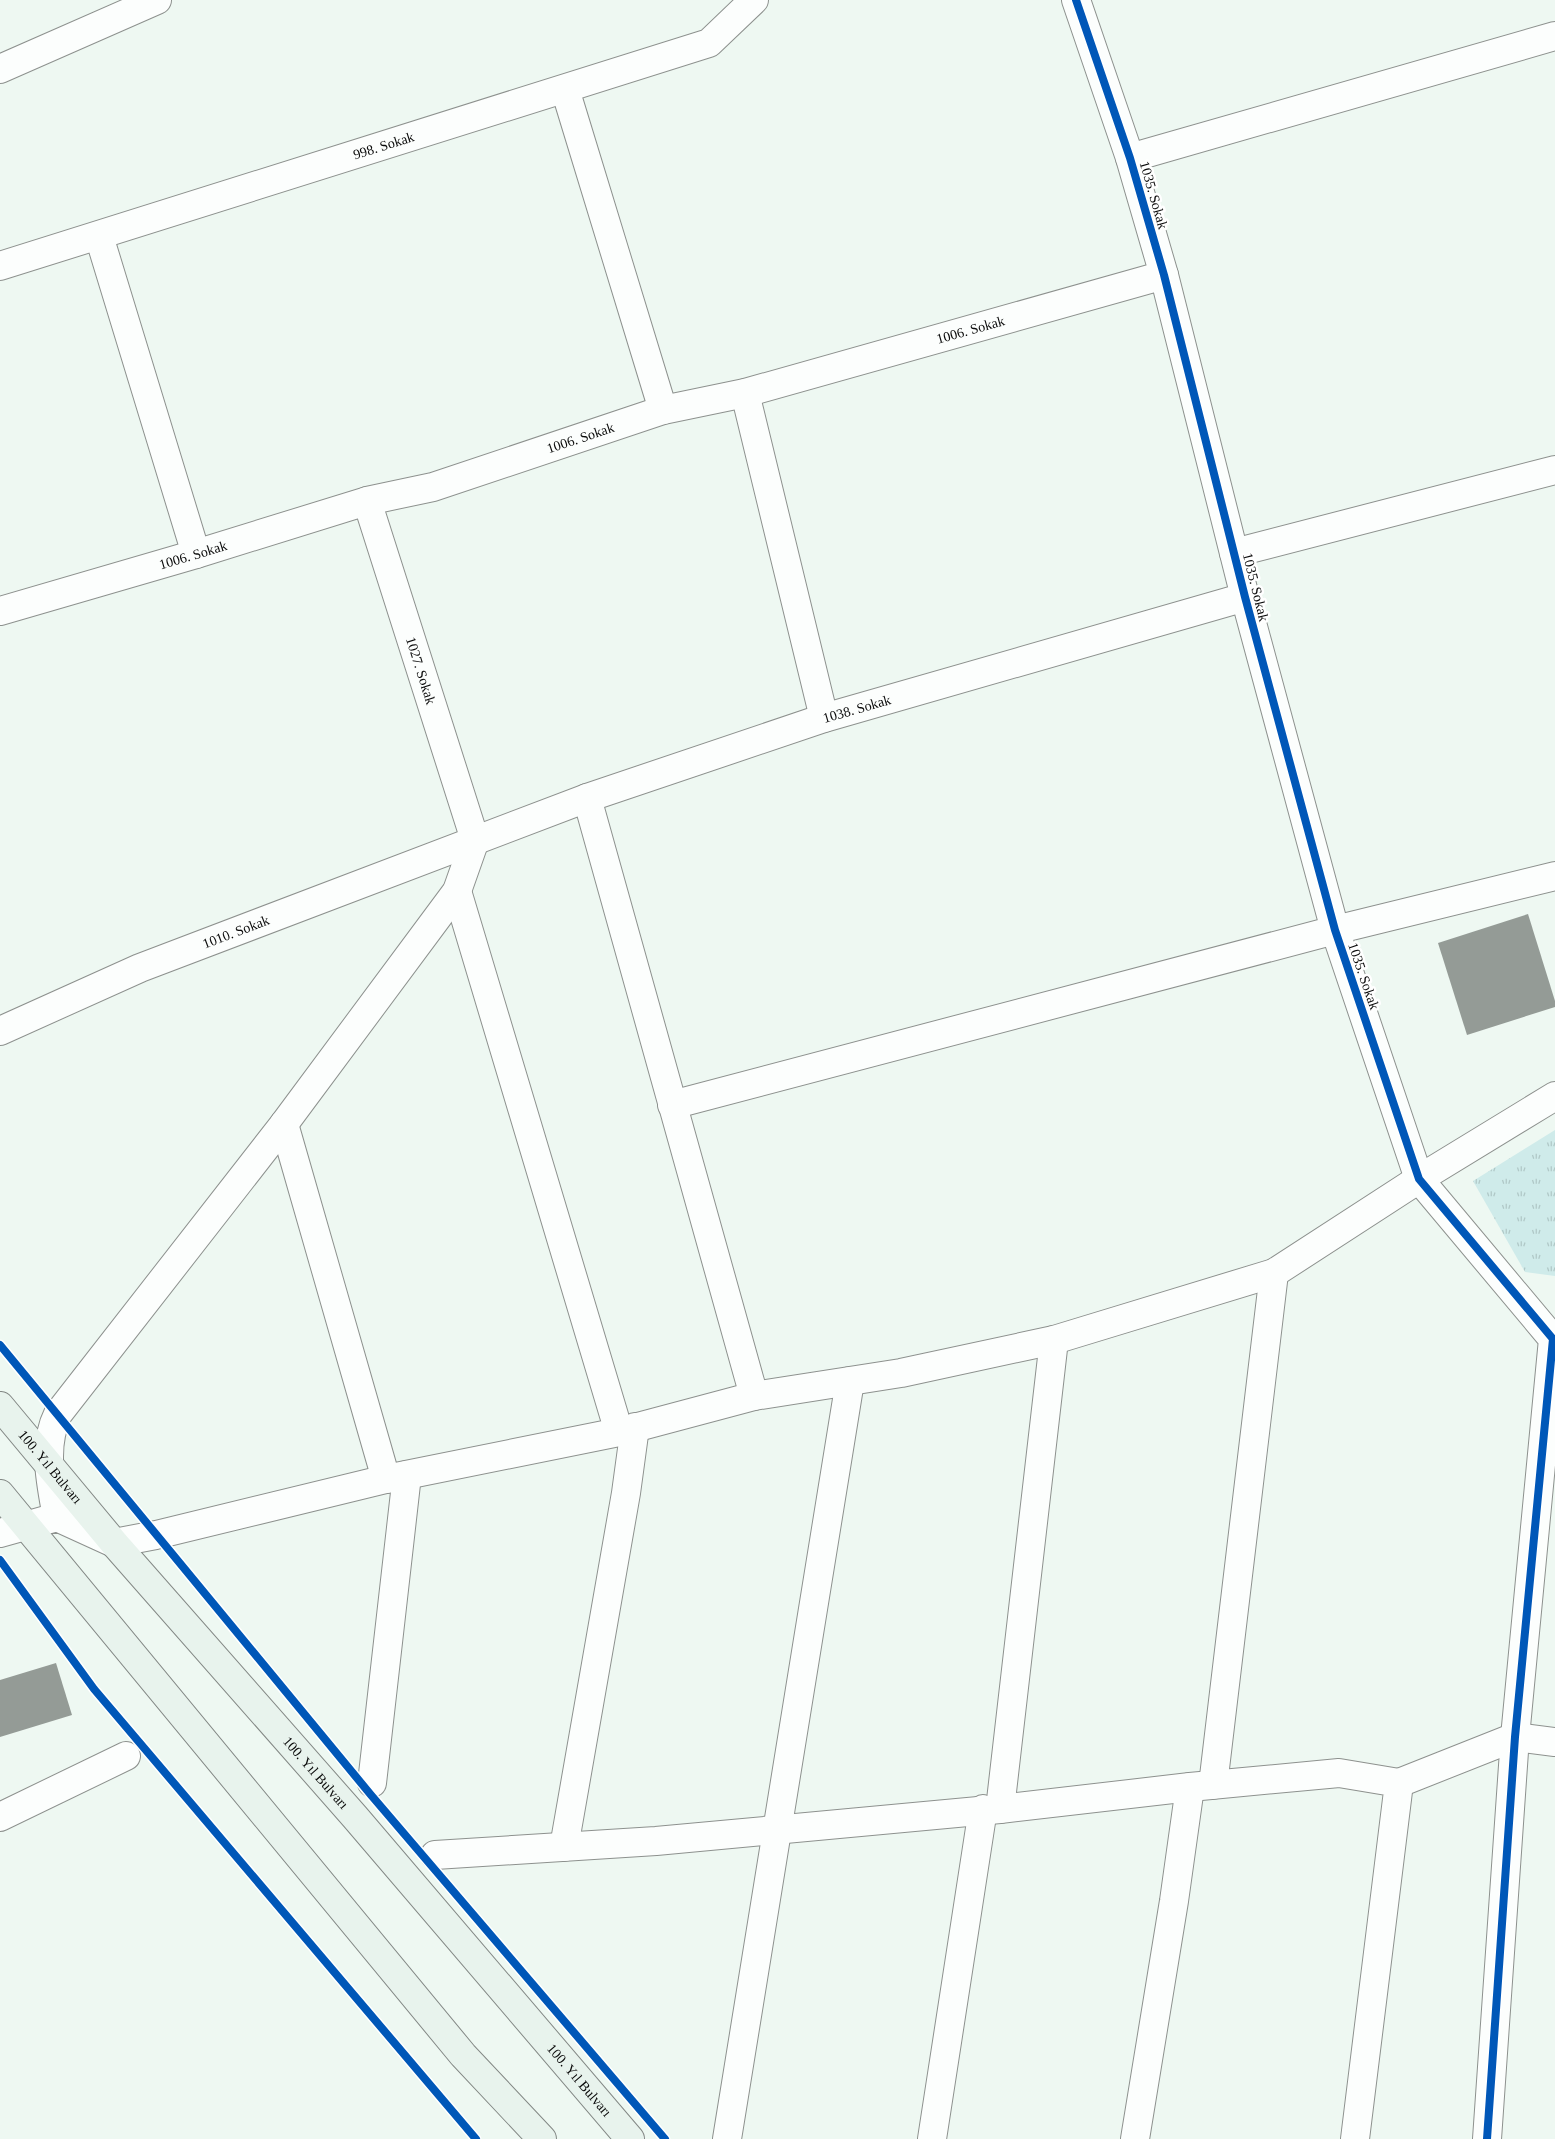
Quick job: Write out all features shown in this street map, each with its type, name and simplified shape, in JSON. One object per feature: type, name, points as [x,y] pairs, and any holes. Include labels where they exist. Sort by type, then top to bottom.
[{"type":"main road","name":"100. Yıl Bulvarı","points":[[0,1406],[114,1543],[355,1817],[630,2139]]},
{"type":"main road","points":[[0,1494],[12,1529],[463,2055],[542,2139]]},
{"type":"street","points":[[0,68],[156,0]]},
{"type":"street","name":"998. Sokak","points":[[0,266],[709,43],[754,0]]},
{"type":"street","name":"1035. Sokak","points":[[1076,0],[1130,158],[1164,275],[1245,598],[1335,930],[1419,1178]]},
{"type":"street","points":[[1130,158],[1555,36]]},
{"type":"street","points":[[565,89],[663,410]]},
{"type":"street","points":[[99,236],[196,554]]},
{"type":"street","name":"1006. Sokak","points":[[0,611],[196,554],[367,501],[433,487],[663,410],[746,392],[1164,275]]},
{"type":"street","points":[[746,392],[824,718]]},
{"type":"street","points":[[1234,552],[1555,470]]},
{"type":"street","name":"1027. Sokak","points":[[367,501],[475,840]]},
{"type":"street","name":"1038. Sokak","points":[[475,840],[587,798],[824,718],[1245,598]]},
{"type":"street","points":[[587,798],[754,1396]]},
{"type":"street","points":[[57,1517],[48,1464],[54,1422],[58,1414],[284,1124],[457,891],[475,840]]},
{"type":"street","name":"1010. Sokak","points":[[0,1031],[140,968],[475,840]]},
{"type":"street","points":[[672,1105],[1335,930],[1555,876]]},
{"type":"street","points":[[457,891],[626,1430],[626,1493],[564,1847]]},
{"type":"street","points":[[12,1529],[57,1517],[114,1543],[156,1535],[396,1477],[626,1430],[754,1396],[901,1374],[1054,1340],[1274,1273],[1419,1178],[1555,1096]]},
{"type":"street","points":[[284,1124],[396,1477],[372,1783]]},
{"type":"street","points":[[1419,1178],[1554,1339],[1515,1737],[1487,2139]]},
{"type":"street","points":[[1135,2139],[1174,1901],[1201,1786],[1274,1273]]},
{"type":"street","points":[[932,2139],[991,1809],[1054,1340]]},
{"type":"street","points":[[727,2139],[779,1829],[850,1381]]},
{"type":"street","points":[[435,1855],[656,1841],[1339,1773],[1400,1783],[1515,1737],[1555,1742]]},
{"type":"street","points":[[0,1817],[126,1756]]},
{"type":"street","points":[[1355,2139],[1400,1783]]},
{"type":"green space","points":[[1555,1130],[1555,1276],[1525,1272],[1473,1181]]},
{"type":"building","points":[[1528,914],[1555,1001],[1555,1007],[1467,1035],[1438,943]]},
{"type":"building","points":[[56,1663],[72,1715],[0,1737],[0,1680]]},
{"type":"cycle path","points":[[1076,0],[1130,158],[1164,275],[1245,597],[1335,930],[1419,1179],[1553,1339],[1515,1737],[1487,2139]]},
{"type":"cycle path","points":[[0,1345],[371,1795],[665,2139]]},
{"type":"cycle path","points":[[0,1560],[94,1689],[476,2139]]}]
